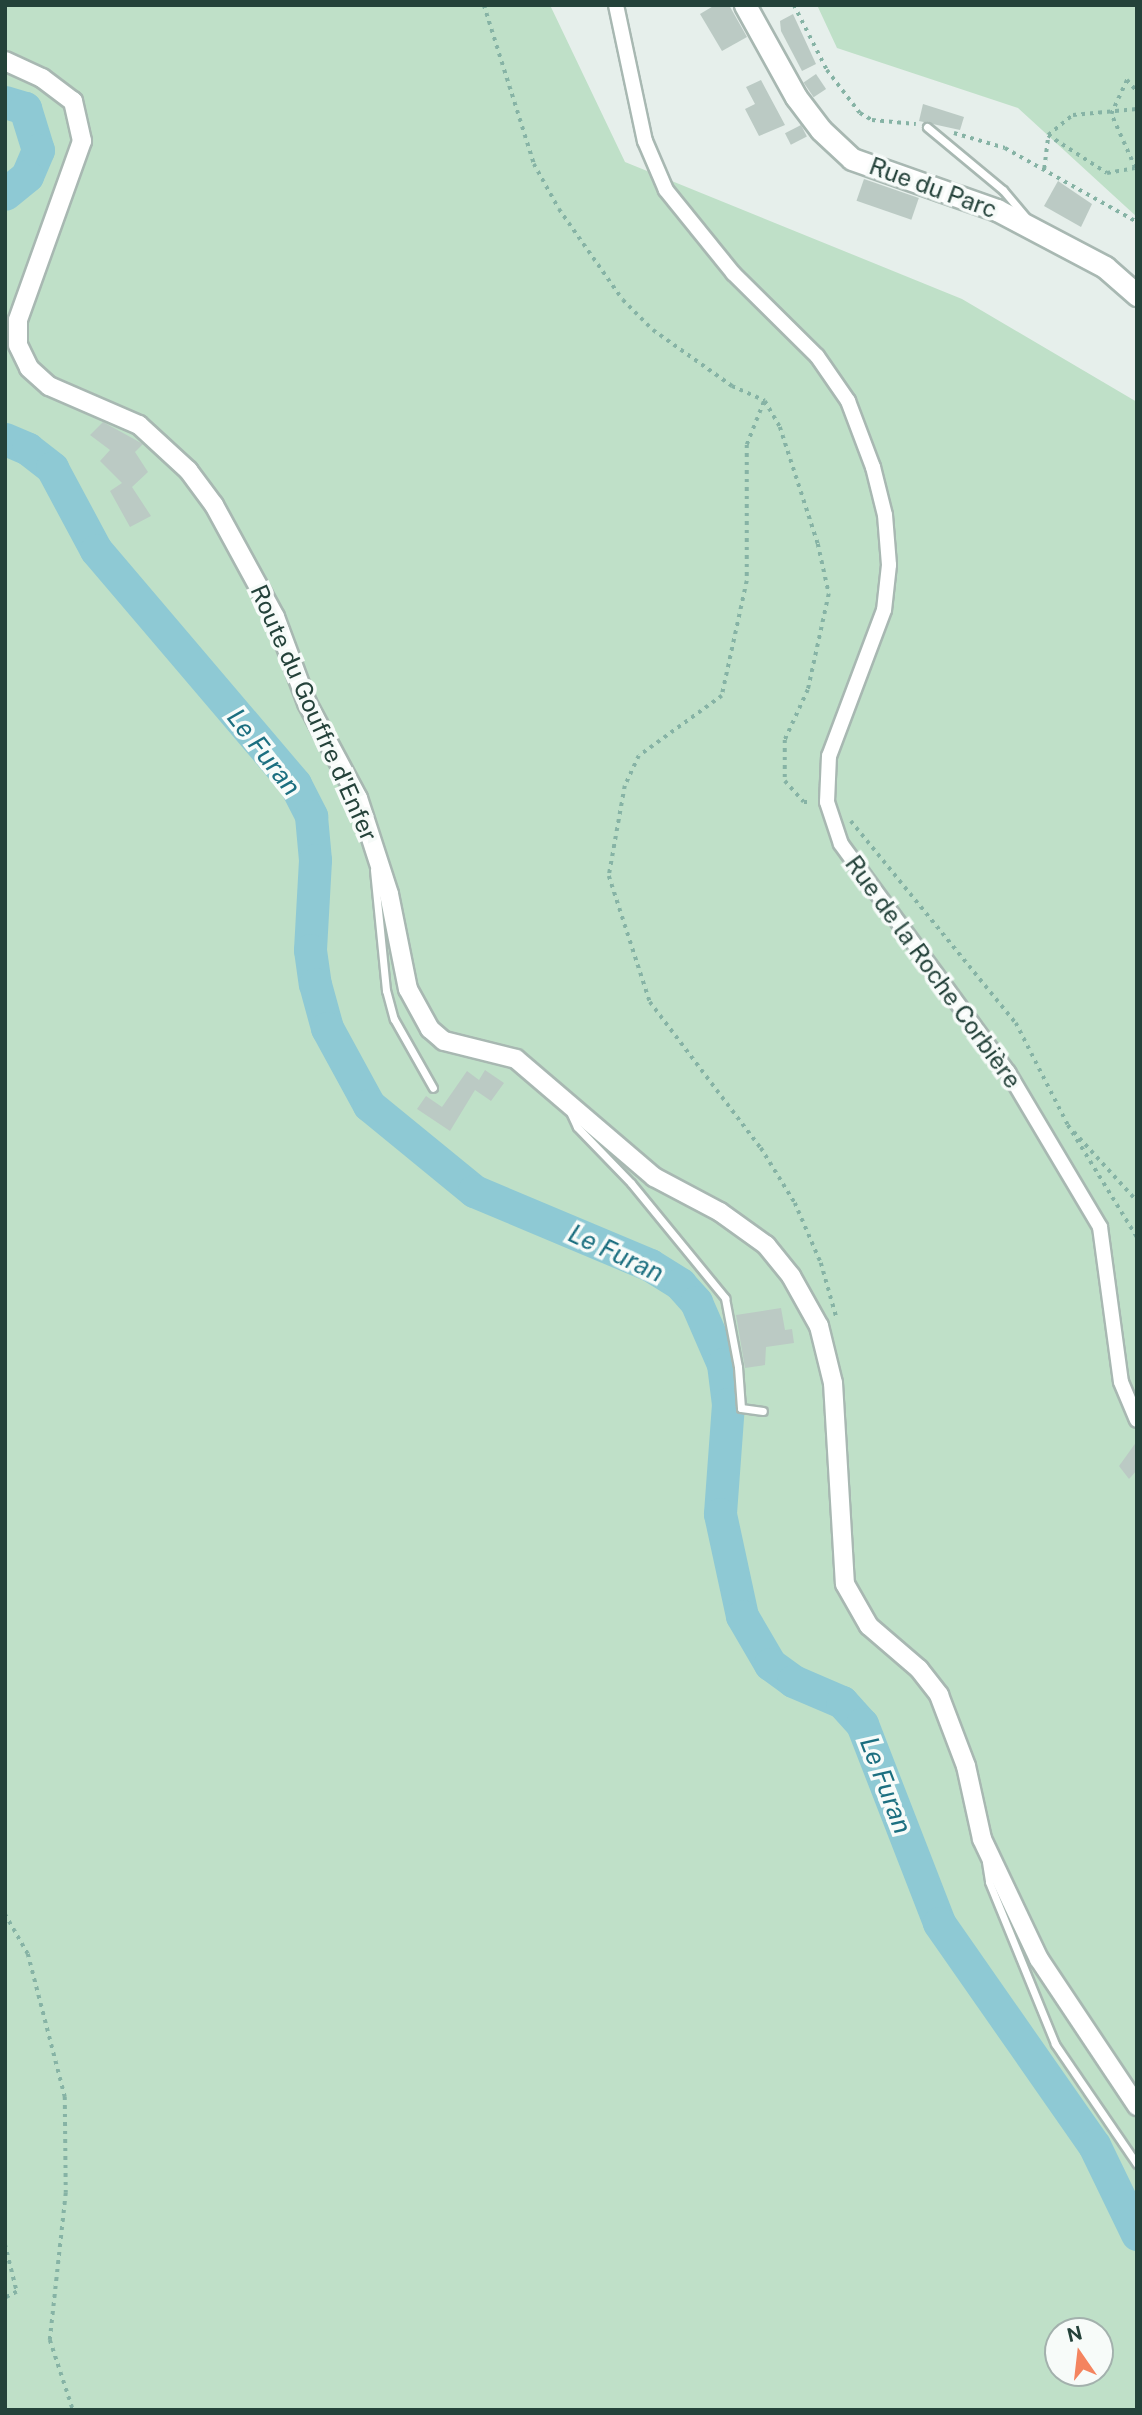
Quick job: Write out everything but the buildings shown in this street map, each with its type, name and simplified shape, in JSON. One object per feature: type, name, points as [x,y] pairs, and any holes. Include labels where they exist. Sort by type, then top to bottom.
[{"type":"main road","name":"Rue du Parc","points":[[745,5],[796,97],[821,130],[852,159],[967,196],[1035,228],[1105,267],[1137,295]]},
{"type":"street","name":"Rue de la Roche Corbière","points":[[616,5],[645,141],[666,190],[733,273],[817,356],[848,401],[873,467],[885,515],[889,565],[884,610],[829,756],[827,802],[841,844],[1008,1072],[1100,1227],[1121,1382],[1137,1419]]},
{"type":"street","name":"Route du Gouffre d'Enfer","points":[[5,61],[42,78],[73,101],[82,141],[18,320],[18,345],[29,368],[49,386],[139,425],[188,470],[214,505],[275,617],[307,703],[358,798],[374,843],[408,989],[430,1029],[444,1041],[516,1059],[654,1177],[720,1212],[766,1245],[791,1276],[820,1326],[833,1383],[845,1584],[869,1626],[919,1669],[939,1695],[966,1766],[984,1844],[1039,1959],[1137,2106]]},
{"type":"lane","points":[[927,127],[1003,190],[1035,228]]},
{"type":"lane","points":[[374,843],[386,990],[394,1019],[433,1088]]},
{"type":"lane","points":[[567,1104],[577,1127],[631,1183],[725,1298],[738,1367],[741,1408],[763,1411]]},
{"type":"lane","points":[[984,1844],[989,1882],[1055,2044],[1137,2164]]},
{"type":"path","points":[[484,5],[534,164],[559,209],[623,300],[653,330],[732,386],[765,401],[780,428],[818,544],[829,594],[808,690],[785,740],[785,781],[804,802],[827,802],[842,811],[1016,1023],[1068,1125],[1137,1237]]},
{"type":"path","points":[[1048,135],[1107,173],[1135,168],[1111,114],[1127,80],[1137,91]]},
{"type":"path","points":[[1044,169],[1048,135],[1073,115],[1111,114],[1137,109]]},
{"type":"path","points":[[765,401],[747,445],[747,581],[722,696],[639,756],[625,786],[609,876],[650,1002],[761,1148],[794,1203],[821,1263],[838,1326]]},
{"type":"path","points":[[1068,1125],[1137,1202]]},
{"type":"path","points":[[5,1913],[28,1954],[65,2097],[66,2193],[50,2340],[73,2410]]},
{"type":"path","points":[[5,2244],[17,2292],[5,2298]]},
{"type":"green space","points":[[5,5],[550,5],[625,162],[962,299],[1137,402],[1137,2410],[5,2410]]},
{"type":"green space","points":[[817,5],[1137,5],[1137,217],[1018,108],[837,48]]},
{"type":"waterway","name":"Le Furan","points":[[5,102],[25,108],[38,150],[27,176],[5,194]]},
{"type":"waterway","name":"Le Furan","points":[[5,439],[28,449],[52,468],[96,550],[295,784],[311,816],[315,860],[310,950],[315,984],[327,1028],[369,1105],[474,1191],[650,1265],[680,1284],[696,1302],[723,1364],[728,1404],[720,1514],[742,1616],[770,1664],[793,1681],[842,1702],[862,1724],[939,1923],[1094,2145],[1137,2234]]}]
